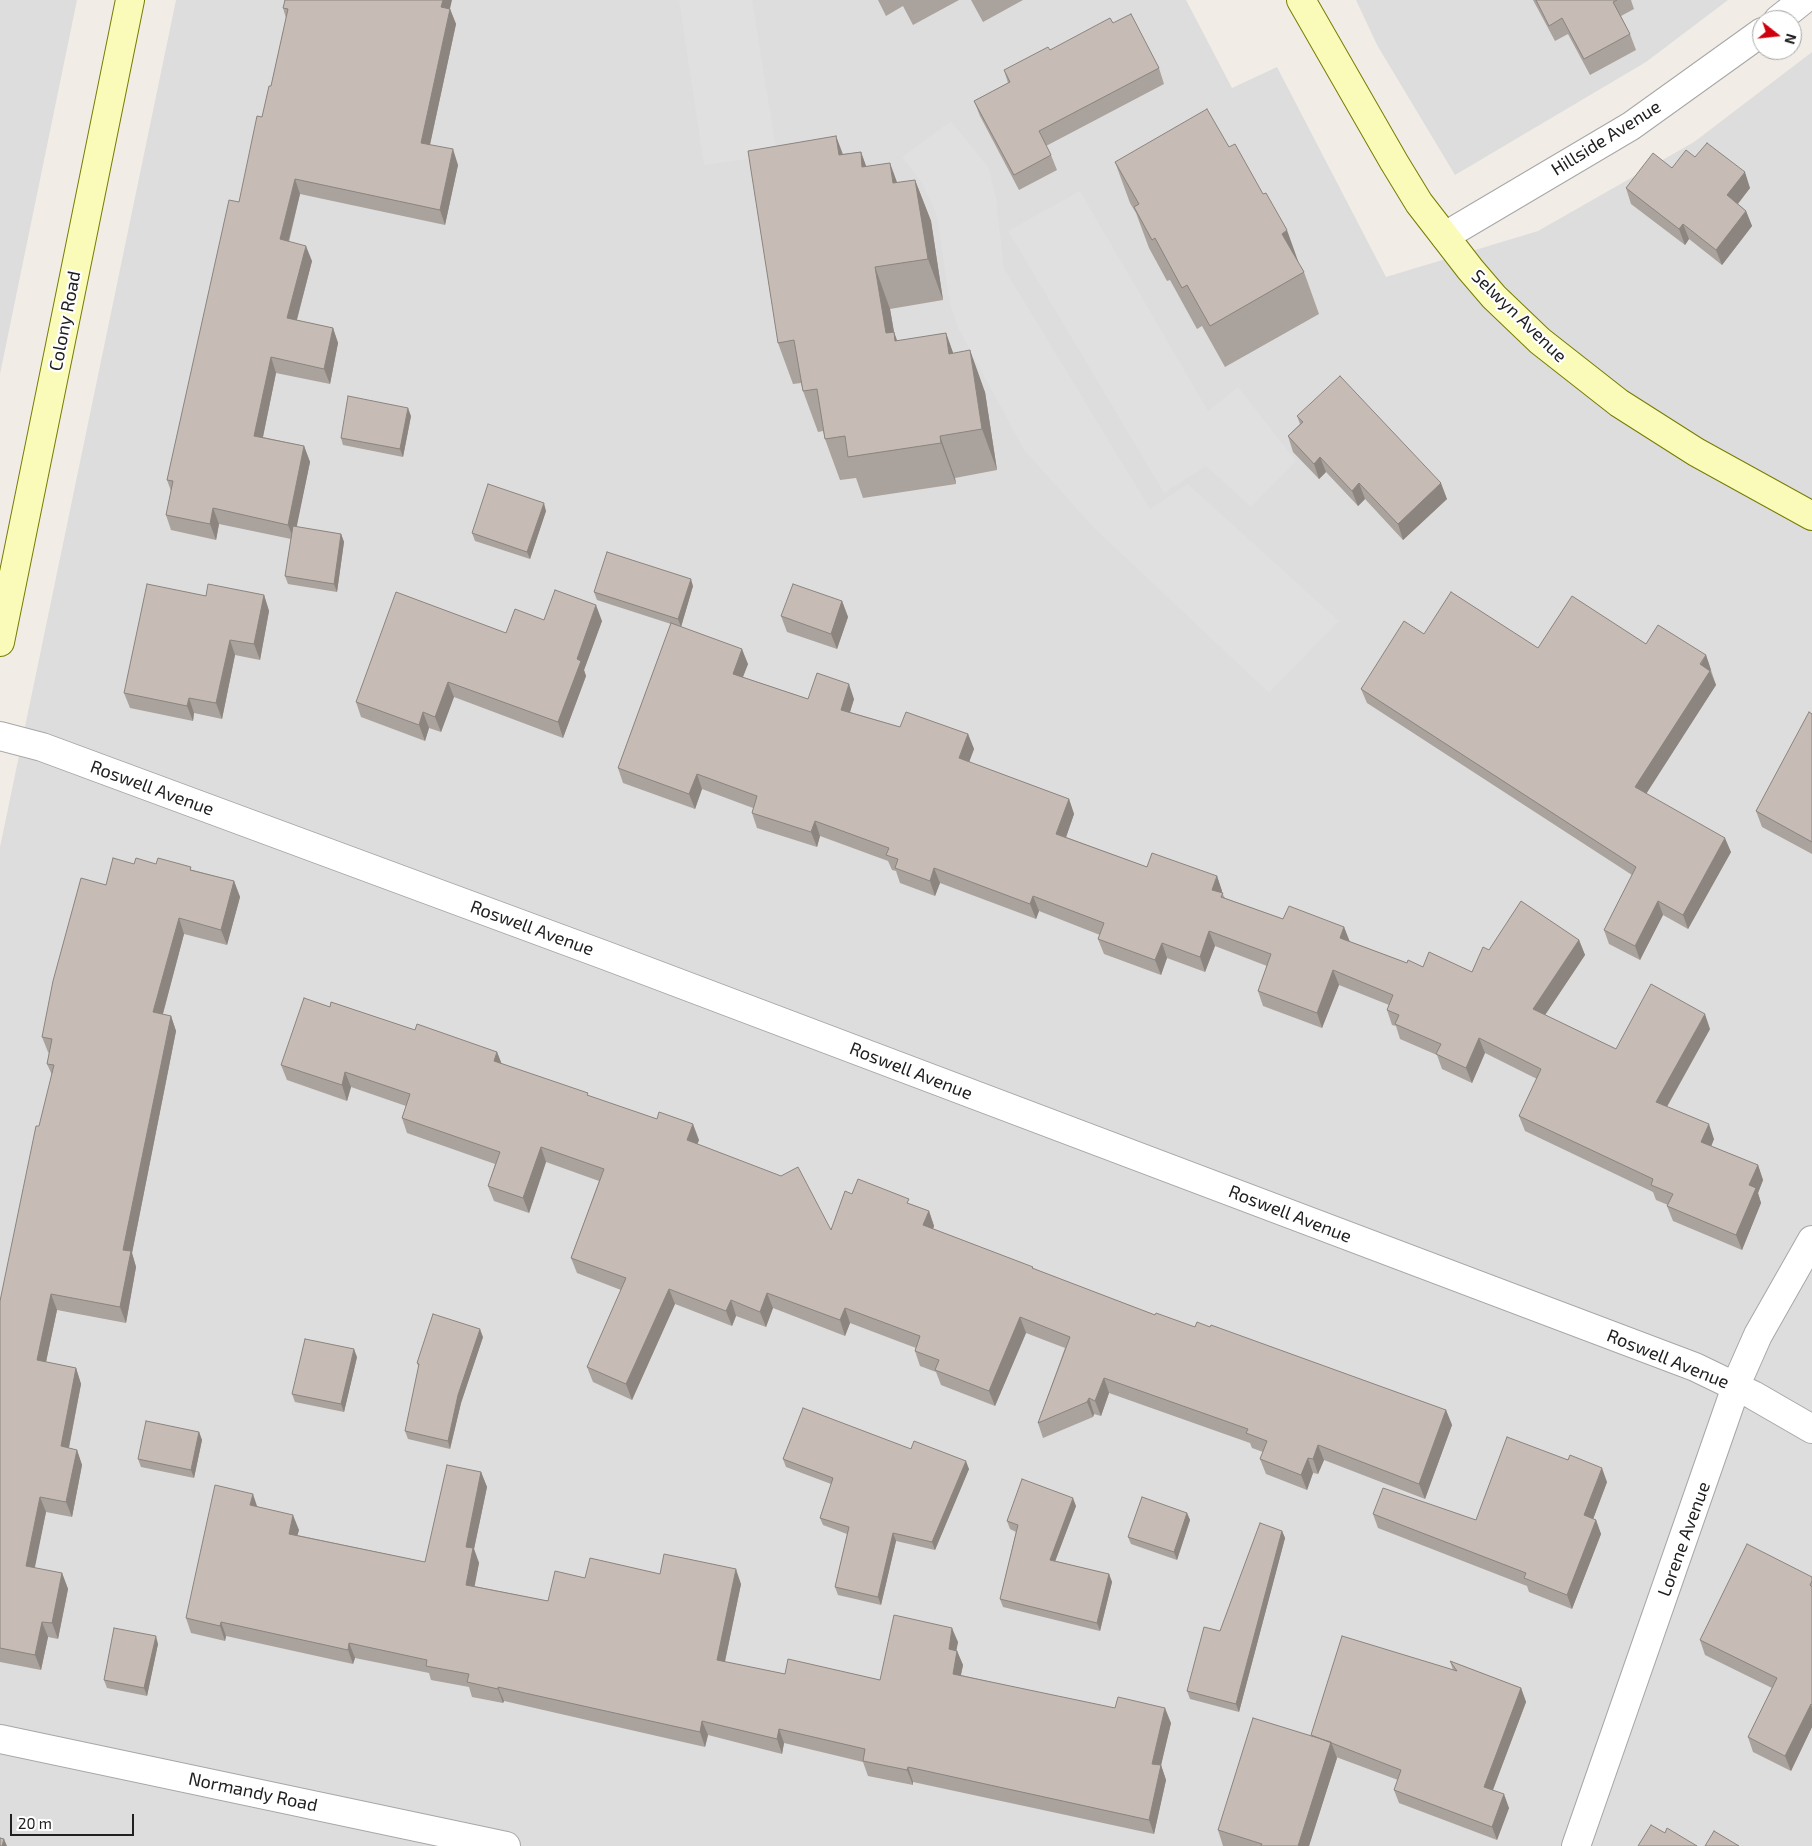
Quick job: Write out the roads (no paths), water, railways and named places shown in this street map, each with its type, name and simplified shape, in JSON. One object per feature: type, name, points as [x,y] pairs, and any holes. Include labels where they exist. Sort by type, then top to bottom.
[{"type":"street","name":"Colony Road","points":[[0,642],[130,0]]},
{"type":"street","name":"Selwyn Avenue","points":[[1301,0],[1419,203],[1470,270],[1500,303],[1540,340],[1604,393],[1664,433],[1812,516]]},
{"type":"street","points":[[1790,10],[1803,0]]},
{"type":"street","name":"Hillside Avenue","points":[[1445,236],[1631,126],[1752,39]]},
{"type":"street","name":"Roswell Avenue","points":[[0,736],[50,750],[588,949],[1695,1367],[1736,1386],[1812,1429]]},
{"type":"street","name":"Lorene Avenue","points":[[1576,1846],[1718,1443],[1736,1386],[1758,1335],[1812,1240]]},
{"type":"street","name":"Normandy Road","points":[[0,1739],[506,1846]]}]
